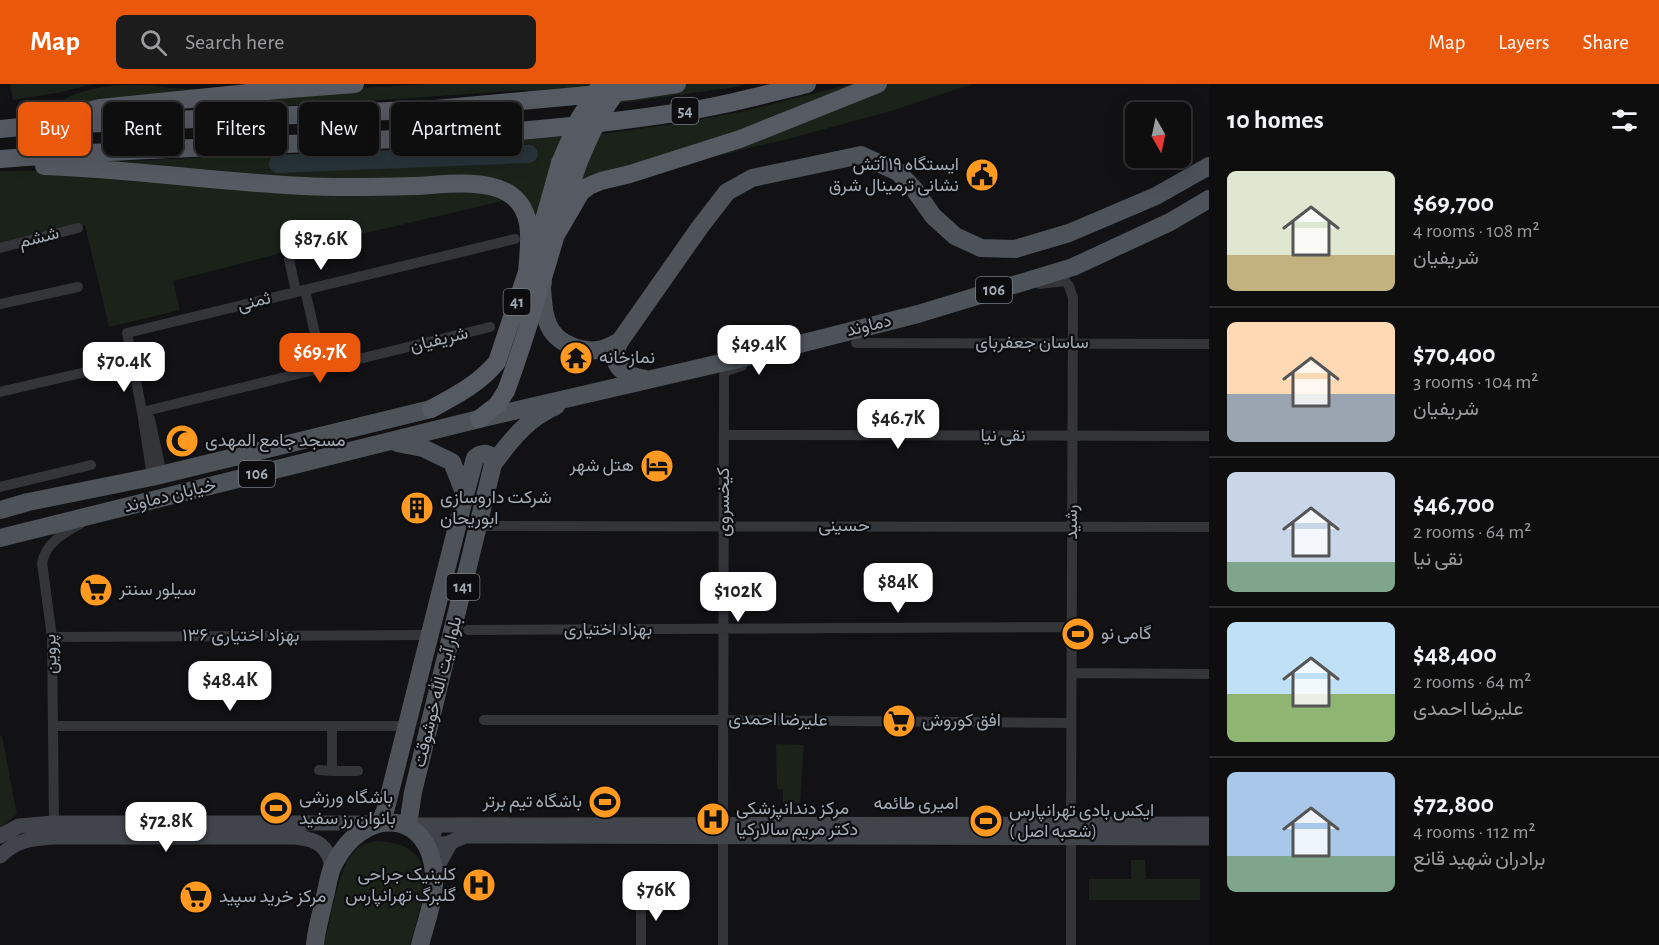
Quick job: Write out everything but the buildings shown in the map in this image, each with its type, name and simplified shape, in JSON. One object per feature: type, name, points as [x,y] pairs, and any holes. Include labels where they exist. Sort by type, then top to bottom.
[{"type":"highway","points":[[91,110],[355,84]]},
{"type":"highway","name":"41","points":[[479,419],[492,410],[506,391],[549,262],[579,119],[601,84]]},
{"type":"highway","name":"41","points":[[430,409],[479,381],[497,362],[527,272],[569,163],[622,84]]},
{"type":"highway","name":"54","points":[[91,124],[435,109],[631,91],[677,84]]},
{"type":"highway","name":"54","points":[[0,159],[437,136],[562,127],[675,113],[744,100],[807,84]]},
{"type":"highway","points":[[556,235],[581,192],[589,186],[740,139],[878,84]]},
{"type":"highway","name":"54","points":[[0,129],[18,127]]},
{"type":"highway","points":[[0,165],[88,168],[305,187],[487,185],[515,198],[526,213],[530,233],[527,272]]},
{"type":"main road","points":[[646,380],[627,375],[618,365],[615,353],[620,341],[727,192],[752,178],[861,155],[898,172],[914,189],[933,216],[955,236],[981,248],[1015,249],[1069,233],[1156,195],[1209,166]]},
{"type":"main road","name":"دماوند","points":[[479,419],[768,352],[918,314],[1073,267],[1170,222],[1209,199]]},
{"type":"main road","points":[[549,262],[542,287],[543,303],[548,326],[555,336],[566,344],[586,349],[603,349],[620,341]]},
{"type":"main road","name":"بلوار آیت الله خوشوقت","points":[[408,825],[413,792],[494,464],[510,441],[526,424],[550,409],[584,394]]},
{"type":"main road","name":"خیابان دماوند","points":[[0,510],[28,502],[157,476],[430,409]]},
{"type":"main road","name":"خیابان دماوند","points":[[0,538],[479,419]]},
{"type":"main road","points":[[389,442],[423,448],[452,462],[465,495]]},
{"type":"main road","name":"بلوار آیت الله خوشوقت","points":[[380,823],[387,808],[475,458],[486,453],[491,456],[494,464]]},
{"type":"main road","points":[[0,516],[35,510],[40,518],[34,529]]},
{"type":"main road","points":[[0,836],[20,826],[54,823],[390,822],[408,825],[420,836],[427,847],[434,873],[434,891],[420,945]]},
{"type":"main road","points":[[315,945],[332,868],[339,854],[353,838],[380,823]]},
{"type":"main road","name":"امیری طائمه","points":[[1071,831],[1209,824]]},
{"type":"main road","name":"امیری طائمه","points":[[408,825],[723,830],[1071,831],[1209,838]]},
{"type":"main road","points":[[438,825],[434,830],[435,841],[445,845],[451,842]]},
{"type":"main road","name":"امیری طائمه","points":[[451,842],[465,836],[723,830]]},
{"type":"main road","points":[[0,856],[24,840],[54,837],[295,837],[316,842],[327,850],[332,868]]},
{"type":"main road","points":[[434,873],[451,842]]},
{"type":"street","name":"ششم","points":[[0,248],[78,228]]},
{"type":"street","name":"ثمنی","points":[[146,412],[127,333],[515,239]]},
{"type":"street","points":[[289,259],[323,368]]},
{"type":"street","name":"رشید","points":[[1006,287],[1020,288],[1065,281],[1073,298],[1071,945]]},
{"type":"street","points":[[0,304],[78,287]]},
{"type":"street","name":"شریفیان","points":[[146,412],[490,327]]},
{"type":"street","name":"ساسان جعفربای","points":[[856,343],[1209,344]]},
{"type":"street","name":"کیخسروی","points":[[723,945],[725,373],[759,361],[768,352]]},
{"type":"street","points":[[0,392],[103,368]]},
{"type":"street","points":[[146,412],[157,476]]},
{"type":"street","name":"نقی نیا","points":[[724,435],[1209,436]]},
{"type":"street","points":[[0,487],[91,465]]},
{"type":"street","name":"پروین","points":[[54,823],[52,637],[42,563],[44,553],[50,545],[62,535],[98,514]]},
{"type":"street","name":"حسینی","points":[[478,526],[1209,526]]},
{"type":"street","name":"بهزاد اختیاری","points":[[468,630],[1072,627]]},
{"type":"street","name":"بهزاد اختیاری ۱۳۶","points":[[52,637],[430,635]]},
{"type":"street","points":[[1072,673],[1209,674]]},
{"type":"street","name":"علیرضا احمدی","points":[[484,720],[1071,723]]},
{"type":"street","points":[[52,726],[407,726]]},
{"type":"street","points":[[332,726],[332,771]]},
{"type":"street","points":[[319,770],[358,771]]},
{"type":"street","points":[[641,900],[641,945]]},
{"type":"shaded area","points":[[10,84],[93,84],[13,100]]},
{"type":"shaded area","points":[[252,84],[316,84],[130,102],[103,102],[103,105],[91,106],[91,102],[59,102],[85,91],[127,85],[214,88]]},
{"type":"shaded area","points":[[429,84],[746,84],[592,107],[525,90],[357,102],[299,102],[299,105],[287,106],[287,102],[221,102],[339,89]]},
{"type":"shaded area","points":[[851,84],[867,84],[577,190],[595,135],[745,111]]},
{"type":"shaded area","points":[[888,84],[972,84],[891,111],[683,164]]},
{"type":"shaded area","points":[[195,105],[195,109],[183,109],[183,106]]},
{"type":"shaded area","points":[[566,136],[532,244],[514,193],[75,163],[287,156],[299,154],[299,156],[379,156],[379,150],[391,150],[391,156],[522,156],[522,139]]},
{"type":"shaded area","points":[[72,170],[467,187],[511,199],[297,249],[173,281],[180,310],[109,327],[85,225],[0,244],[0,171]]},
{"type":"shaded area","points":[[0,736],[2,736],[17,814],[0,828]]},
{"type":"shaded area","points":[[776,744],[804,745],[800,804],[783,803],[783,790],[777,789]]},
{"type":"shaded area","points":[[376,841],[398,844],[413,852],[421,863],[424,877],[423,893],[410,945],[324,945],[345,866],[358,848]]},
{"type":"shaded area","points":[[1131,860],[1145,860],[1146,879],[1200,879],[1200,900],[1089,900],[1089,879],[1131,879]]},
{"type":"waterway","points":[[278,164],[529,154]]},
{"type":"place","name":"ایستگاه ۱۹ آتش نشانی ترمینال شرق","points":[[982,175]]},
{"type":"place","name":"نمازخانه","points":[[576,358]]},
{"type":"place","name":"مسجد جامع المهدی","points":[[182,441]]},
{"type":"place","name":"هتل شهر","points":[[657,466]]},
{"type":"place","name":"شرکت داروسازی ابوریحان","points":[[417,508]]},
{"type":"place","name":"سیلور سنتر","points":[[96,590]]},
{"type":"place","name":"گامی نو","points":[[1078,634]]},
{"type":"place","name":"افق کوروش","points":[[899,721]]},
{"type":"place","name":"باشگاه تیم برتر","points":[[605,802]]},
{"type":"place","name":"باشگاه ورزشی بانوان رز سفید","points":[[276,808]]},
{"type":"place","name":"مرکز دندانپزشکی دکتر مریم سالارکیا","points":[[713,819]]},
{"type":"place","name":"ایکس بادی تهرانپارس ( شعبه اصل)","points":[[986,821]]},
{"type":"place","name":"کلینیک جراحی گلبرگ تهرانپارس","points":[[479,885]]},
{"type":"place","name":"مرکز خرید سپید","points":[[196,897]]}]
